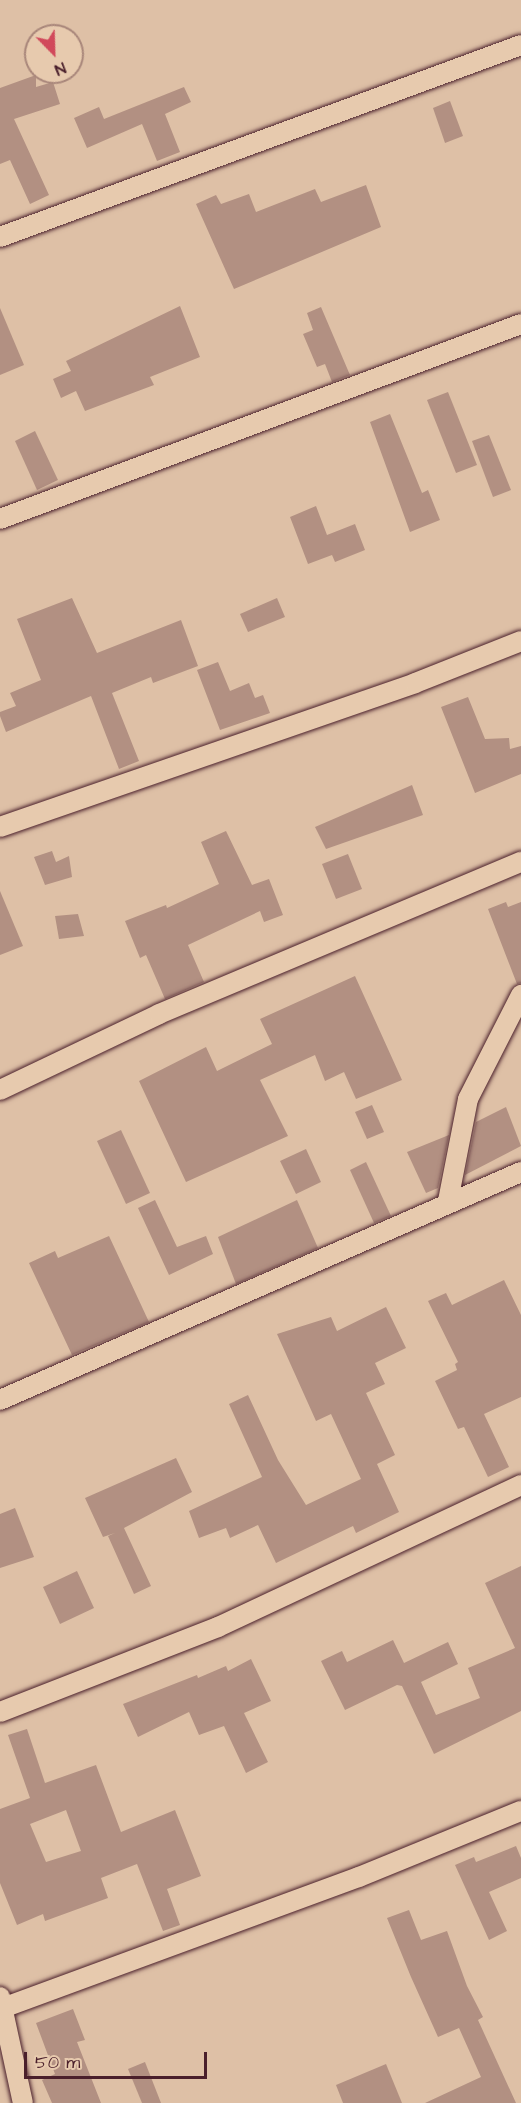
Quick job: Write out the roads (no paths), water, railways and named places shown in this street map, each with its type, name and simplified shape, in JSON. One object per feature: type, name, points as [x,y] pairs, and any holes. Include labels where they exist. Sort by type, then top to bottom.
[{"type":"street","points":[[0,237],[521,45]]},
{"type":"street","points":[[0,519],[521,324]]},
{"type":"street","points":[[0,827],[415,684],[521,641]]},
{"type":"street","points":[[0,1090],[159,1014],[521,861]]},
{"type":"street","points":[[448,1201],[468,1099],[521,995]]},
{"type":"street","points":[[0,1400],[448,1201],[518,1177]]},
{"type":"street","points":[[0,1712],[218,1627],[521,1485]]},
{"type":"street","points":[[24,2103],[1,2005],[359,1877],[521,1812]]}]
